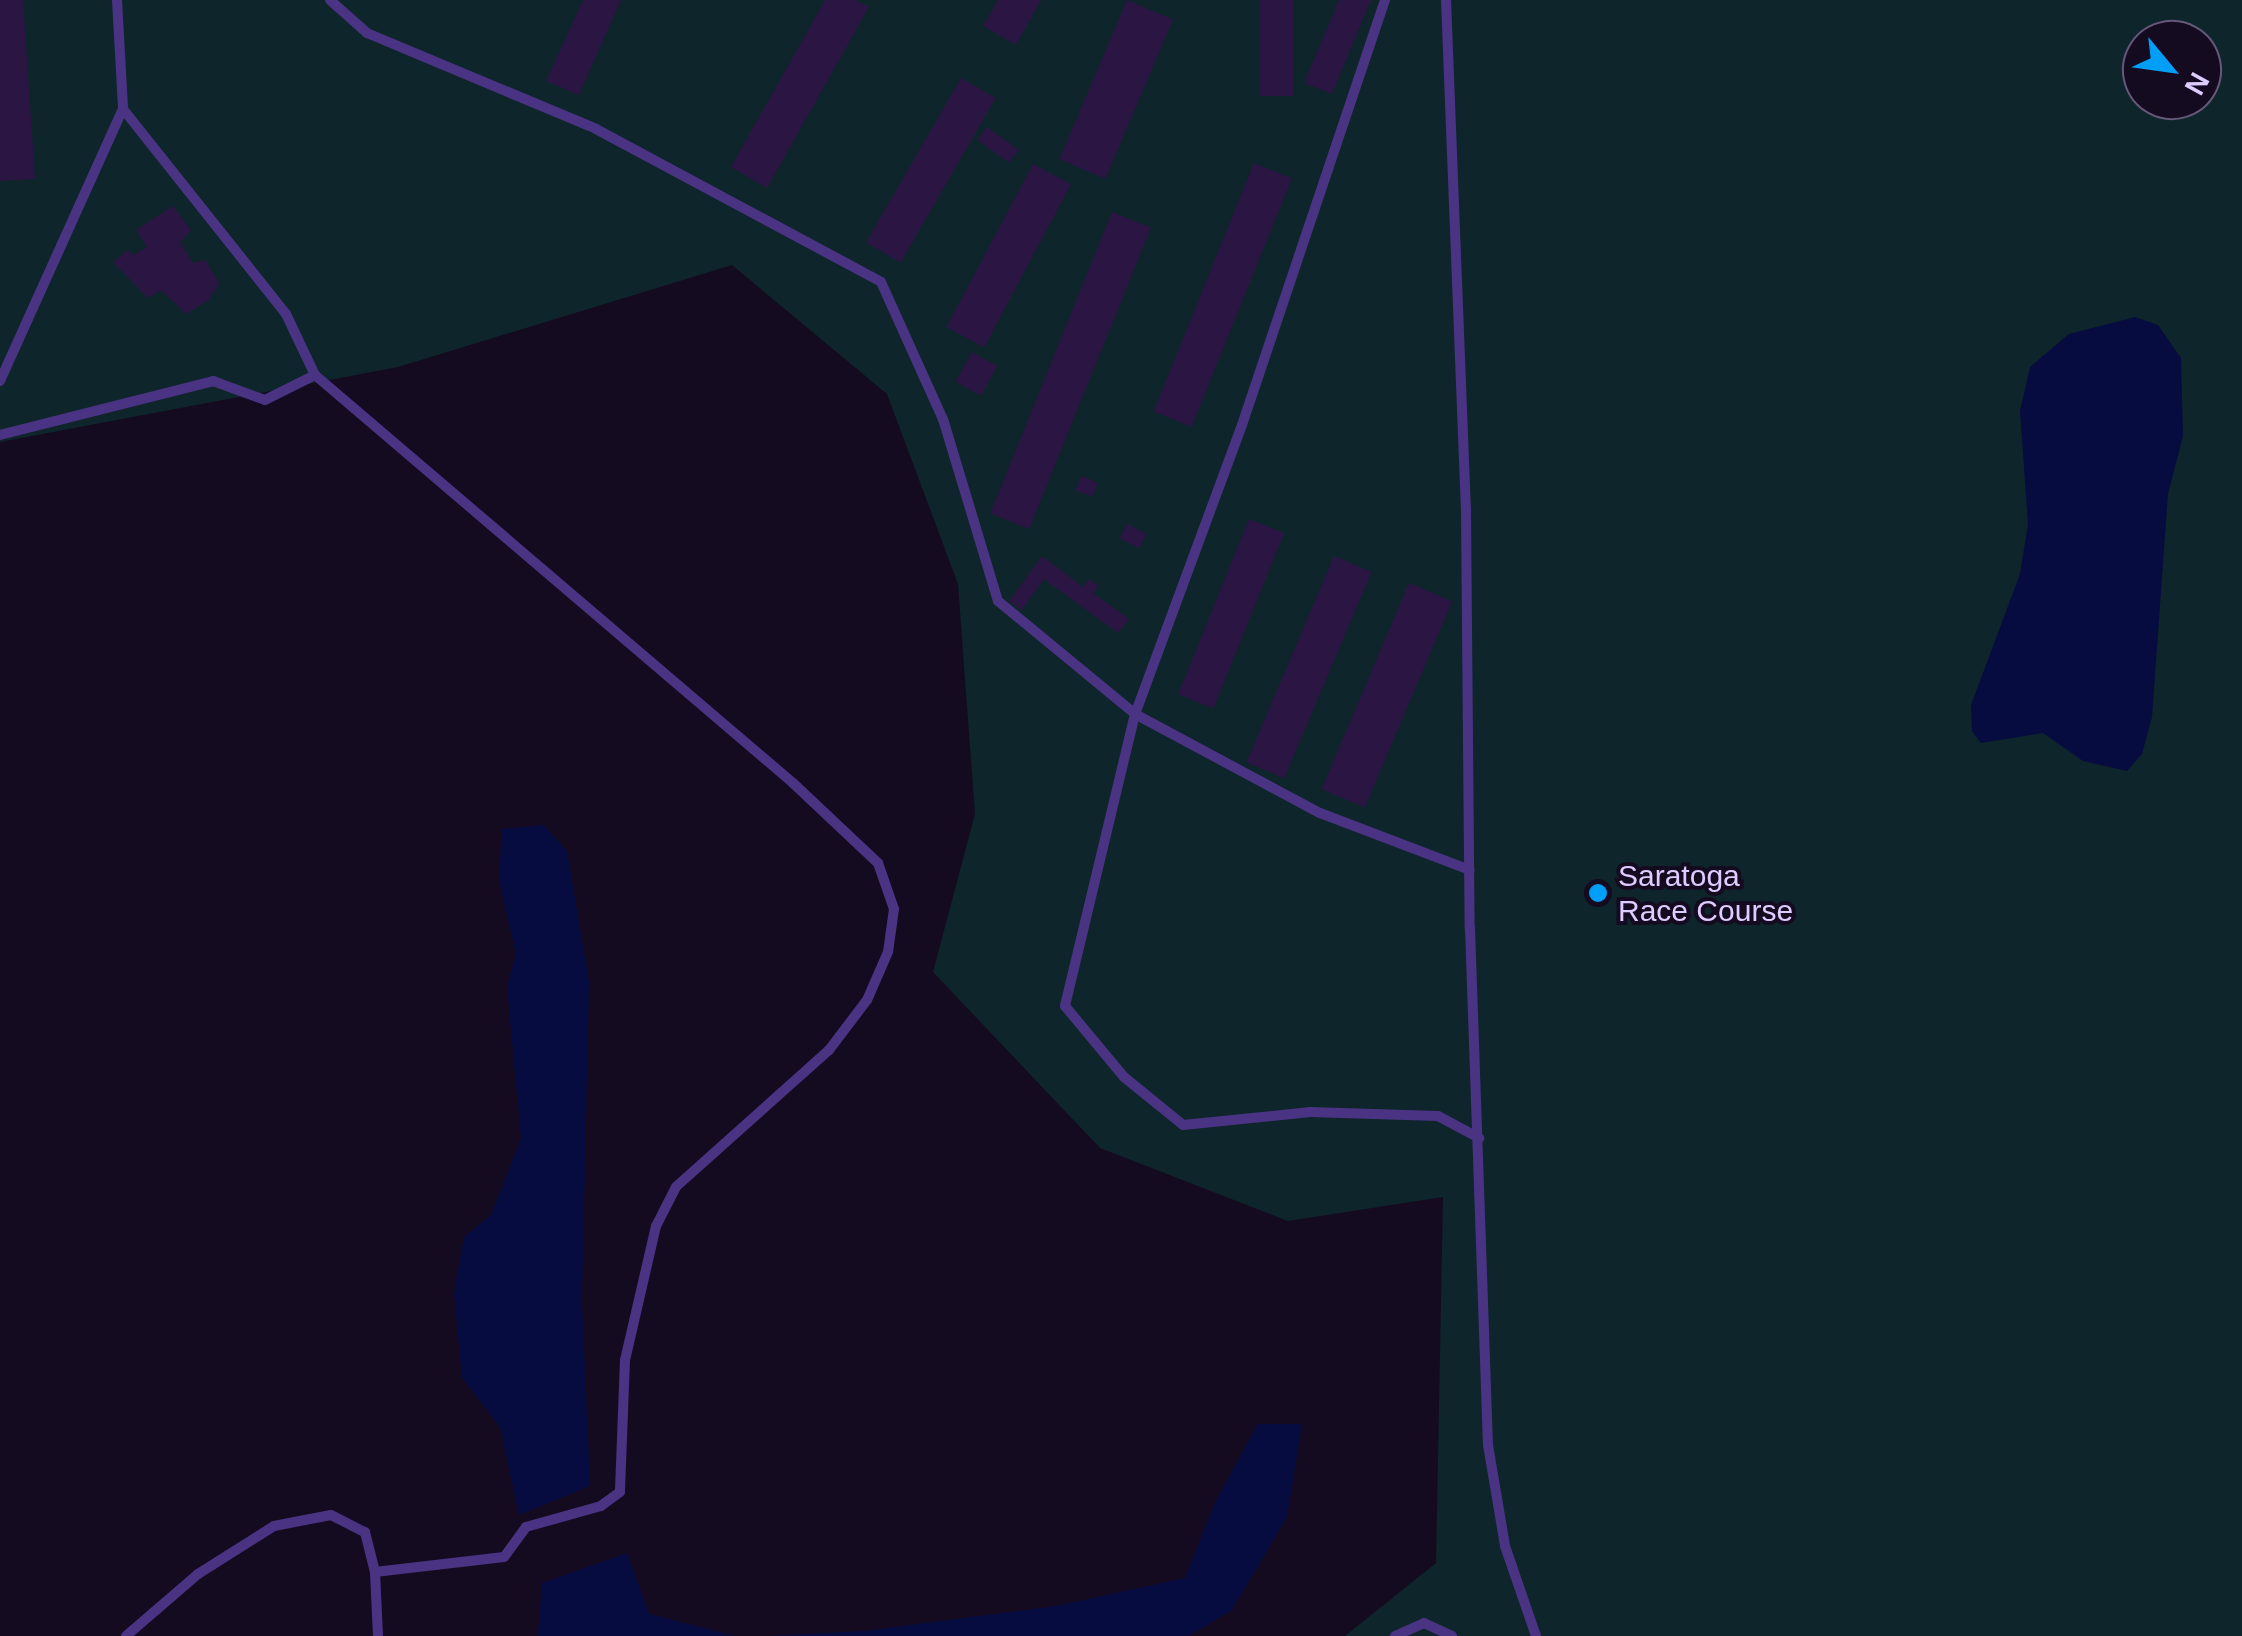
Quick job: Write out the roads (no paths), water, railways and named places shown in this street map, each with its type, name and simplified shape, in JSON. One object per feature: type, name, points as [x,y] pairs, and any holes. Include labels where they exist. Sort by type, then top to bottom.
[{"type":"lane","points":[[0,381],[123,110],[117,0]]},
{"type":"lane","points":[[330,0],[367,33],[596,128],[881,282],[944,419],[998,601],[1135,714],[1320,813],[1470,870]]},
{"type":"lane","points":[[1385,0],[1242,425],[1135,714],[1065,1006],[1124,1077],[1183,1125],[1310,1112],[1438,1116],[1479,1138]]},
{"type":"lane","points":[[1446,0],[1466,510],[1470,870],[1488,1445],[1505,1546],[1536,1636]]},
{"type":"lane","points":[[123,110],[286,314],[315,374],[793,783],[878,864],[894,909],[888,952],[867,1000],[829,1050],[676,1187],[656,1226],[625,1360],[620,1492],[601,1506],[526,1527],[504,1557],[375,1572]]},
{"type":"lane","points":[[0,435],[213,381],[264,400],[315,374]]},
{"type":"lane","points":[[126,1636],[198,1574],[274,1526],[332,1515],[365,1532],[375,1572],[378,1636]]},
{"type":"lane","points":[[1395,1636],[1424,1623],[1452,1636]]},
{"type":"place","name":"Saratoga Race Course","points":[[1598,893]]}]
